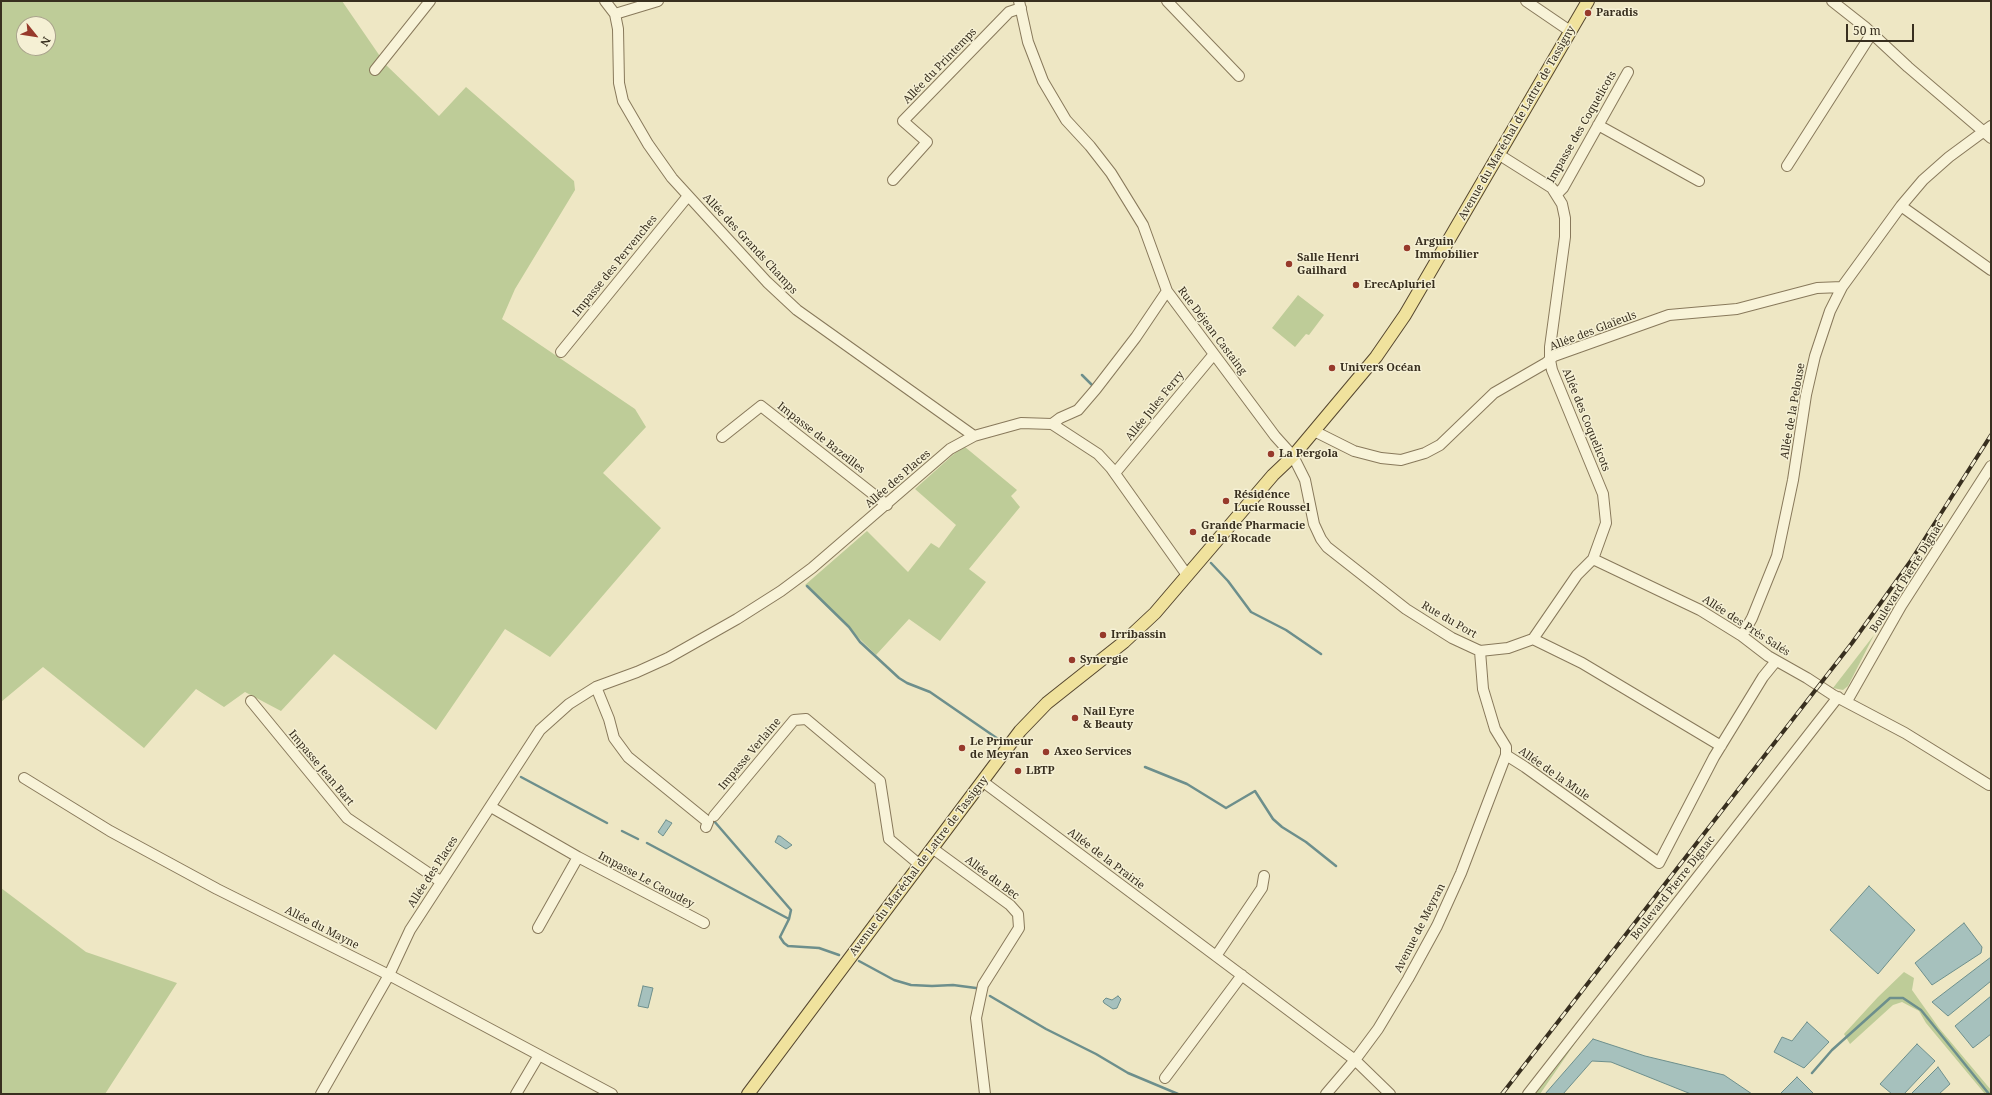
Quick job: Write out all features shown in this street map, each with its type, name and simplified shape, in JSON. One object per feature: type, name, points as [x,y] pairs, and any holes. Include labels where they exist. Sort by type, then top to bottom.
[{"type":"main road","name":"Avenue du Maréchal de Lattre de Tassigny","points":[[748,1094],[1016,736],[1054,697],[1140,629],[1272,475],[1293,456],[1376,357],[1400,322],[1588,1]]},
{"type":"street","points":[[375,70],[430,1]]},
{"type":"street","name":"Allée des Grands Champs","points":[[605,1],[615,14],[618,29],[619,90],[623,101],[663,167],[767,282],[797,310],[974,436]]},
{"type":"street","points":[[615,14],[658,1]]},
{"type":"street","points":[[1167,1],[1239,76]]},
{"type":"street","points":[[1526,1],[1570,31]]},
{"type":"street","points":[[1832,1],[1872,33],[1908,67],[1973,122],[1982,132],[1991,138]]},
{"type":"street","name":"Allée du Printemps","points":[[893,180],[927,142],[903,121],[1009,12],[1020,4]]},
{"type":"street","name":"Rue Déjean Castaing","points":[[1020,4],[1028,42],[1043,81],[1066,120],[1090,146],[1111,173],[1143,225],[1167,291],[1275,436],[1293,456]]},
{"type":"street","points":[[1787,166],[1872,33]]},
{"type":"street","name":"Impasse des Coquelicots","points":[[1557,194],[1563,188],[1628,72]]},
{"type":"street","points":[[1598,125],[1699,181]]},
{"type":"street","name":"Allée de la Pelouse","points":[[1742,636],[1752,618],[1777,556],[1815,356],[1830,311],[1842,287],[1901,206],[1923,180],[1949,157],[1991,126]]},
{"type":"street","points":[[1498,154],[1548,185],[1557,194]]},
{"type":"street","name":"Allée des Coquelicots","points":[[1557,194],[1565,218],[1565,237],[1550,347],[1550,360],[1552,370],[1603,494],[1606,524],[1593,559]]},
{"type":"street","name":"Impasse des Pervenches","points":[[561,352],[688,196]]},
{"type":"street","points":[[1901,206],[1989,267]]},
{"type":"street","name":"Allée des Glaïeuls","points":[[1314,431],[1354,451],[1381,458],[1401,460],[1425,453],[1440,445],[1494,393],[1550,360],[1554,356],[1669,315],[1737,308],[1817,288],[1842,287]]},
{"type":"street","points":[[1167,291],[1136,337],[1078,410],[1060,418],[1052,424],[1098,454],[1115,474],[1187,575]]},
{"type":"street","name":"Allée Jules Ferry","points":[[1115,474],[1214,354]]},
{"type":"street","name":"Impasse de Bazeilles","points":[[722,437],[761,406],[887,505]]},
{"type":"street","name":"Allée des Places","points":[[321,1094],[389,975],[410,930],[440,881],[491,807],[522,755],[540,730],[569,704],[596,687],[638,672],[668,658],[737,619],[781,591],[812,568],[887,505],[950,449],[974,436],[1021,423],[1052,424]]},
{"type":"street","name":"Rue du Port","points":[[1293,456],[1305,480],[1314,524],[1320,539],[1327,547],[1406,609],[1452,638],[1480,651],[1508,648],[1533,639]]},
{"type":"street","name":"Boulevard Pierre Dignac","points":[[1528,1094],[1842,699],[1991,466]]},
{"type":"street","points":[[1593,559],[1577,575],[1533,639],[1582,663],[1721,746],[1763,677],[1776,661]]},
{"type":"street","name":"Allée des Prés Salés","points":[[1593,559],[1700,610],[1742,636],[1776,661],[1905,733],[1989,785]]},
{"type":"street","name":"Allée de la Mule","points":[[1480,651],[1483,689],[1495,729],[1506,746],[1506,756],[1525,767],[1659,863],[1721,746]]},
{"type":"street","points":[[596,687],[609,719],[614,738],[628,757],[708,822],[706,827]]},
{"type":"street","name":"Impasse Jean Bart","points":[[251,701],[347,818],[440,881]]},
{"type":"street","name":"Impasse Verlaine","points":[[714,816],[794,720],[806,719],[880,781],[889,839],[920,865]]},
{"type":"street","name":"Avenue de Meyran","points":[[1326,1094],[1355,1060],[1391,1009],[1437,926],[1461,873],[1506,756]]},
{"type":"street","name":"Allée du Mayne","points":[[24,778],[110,831],[218,889],[389,975],[612,1094]]},
{"type":"street","name":"Allée de la Prairie","points":[[982,781],[1355,1060],[1390,1094]]},
{"type":"street","name":"Impasse Le Caoudey","points":[[491,807],[578,857],[704,923]]},
{"type":"street","name":"Allée du Bec","points":[[932,848],[1010,905],[1018,914],[1019,928],[983,985],[976,1018],[985,1094]]},
{"type":"street","points":[[538,928],[578,857]]},
{"type":"street","points":[[1216,956],[1262,888],[1264,876]]},
{"type":"street","points":[[1166,1078],[1242,975]]},
{"type":"street","points":[[516,1094],[539,1055]]},
{"type":"green space","points":[[1,1],[342,1],[386,65],[439,116],[466,87],[574,181],[575,190],[515,289],[502,319],[635,409],[646,427],[603,473],[661,528],[550,657],[505,629],[436,730],[334,654],[281,711],[245,692],[224,707],[196,689],[144,748],[43,667],[1,702]]},
{"type":"green space","points":[[1298,295],[1324,315],[1309,335],[1306,334],[1295,347],[1272,328]]},
{"type":"green space","points":[[965,447],[1017,490],[1011,496],[1020,507],[969,569],[986,582],[940,641],[909,619],[876,655],[805,585],[867,531],[908,572],[931,543],[939,548],[956,525],[915,489],[955,453]]},
{"type":"green space","points":[[1874,635],[1848,686],[1843,690],[1833,688]]},
{"type":"green space","points":[[1,888],[86,952],[177,983],[105,1094],[1,1094]]},
{"type":"green space","points":[[1904,972],[1914,978],[1912,990],[1939,1028],[1991,1090],[1991,1094],[1985,1094],[1926,1023],[1919,1011],[1902,1002],[1893,1005],[1850,1044],[1844,1034],[1878,997]]},
{"type":"green space","points":[[1591,1020],[1540,1094],[1533,1094]]},
{"type":"water","points":[[666,820],[672,823],[663,836],[658,832]]},
{"type":"water","points":[[778,836],[792,845],[786,849],[775,842]]},
{"type":"water","points":[[1869,886],[1915,930],[1878,974],[1830,930]]},
{"type":"water","points":[[1964,923],[1982,947],[1981,953],[1932,985],[1915,963]]},
{"type":"water","points":[[1991,957],[1991,981],[1948,1016],[1932,1002]]},
{"type":"water","points":[[643,986],[653,988],[648,1008],[638,1006]]},
{"type":"water","points":[[1118,996],[1121,999],[1117,1008],[1113,1009],[1103,1001],[1106,998],[1112,1000]]},
{"type":"water","points":[[1991,996],[1991,1034],[1973,1048],[1955,1026]]},
{"type":"water","points":[[1807,1022],[1829,1042],[1804,1068],[1774,1052],[1782,1037],[1792,1041]]},
{"type":"water","points":[[1593,1039],[1645,1056],[1724,1075],[1752,1094],[1691,1094],[1611,1062],[1592,1061],[1563,1094],[1545,1094]]},
{"type":"water","points":[[1917,1044],[1935,1061],[1904,1094],[1892,1094],[1880,1084]]},
{"type":"water","points":[[1938,1067],[1950,1084],[1939,1094],[1911,1094]]},
{"type":"water","points":[[1797,1077],[1814,1094],[1780,1094]]},
{"type":"waterway","points":[[1082,375],[1094,387]]},
{"type":"waterway","points":[[1211,563],[1228,581],[1251,612],[1286,630],[1321,654]]},
{"type":"waterway","points":[[807,586],[849,627],[860,642],[899,678],[907,683],[930,692],[1001,741]]},
{"type":"waterway","points":[[1145,767],[1187,784],[1226,808],[1255,791],[1273,819],[1282,827],[1306,842],[1336,866]]},
{"type":"waterway","points":[[521,777],[607,823]]},
{"type":"waterway","points":[[714,821],[791,910],[789,919],[780,937],[784,943],[788,946],[819,948],[839,955]]},
{"type":"waterway","points":[[622,831],[638,839]]},
{"type":"waterway","points":[[647,843],[789,919]]},
{"type":"waterway","points":[[859,961],[894,980],[911,985],[953,985],[976,988]]},
{"type":"waterway","points":[[990,996],[1046,1029],[1096,1054],[1128,1073],[1178,1094]]},
{"type":"waterway","points":[[1812,1073],[1832,1050],[1890,998],[1903,998],[1921,1010],[1989,1094]]},
{"type":"railway","points":[[1502,1094],[1852,643],[1910,562],[1991,435]]},
{"type":"place","name":"Paradis","points":[[1588,13]]},
{"type":"place","name":"Arguin Immobilier","points":[[1407,248]]},
{"type":"place","name":"Salle Henri Gailhard","points":[[1289,264]]},
{"type":"place","name":"ErecApluriel","points":[[1356,285]]},
{"type":"place","name":"Univers Océan","points":[[1332,368]]},
{"type":"place","name":"La Pergola","points":[[1271,454]]},
{"type":"place","name":"Résidence Lucie Roussel","points":[[1226,501]]},
{"type":"place","name":"Grande Pharmacie de la Rocade","points":[[1193,532]]},
{"type":"place","name":"Irribassin","points":[[1103,635]]},
{"type":"place","name":"Synergie","points":[[1072,660]]},
{"type":"place","name":"Nail Eyre & Beauty","points":[[1075,718]]},
{"type":"place","name":"Le Primeur de Meyran","points":[[962,748]]},
{"type":"place","name":"Axeo Services","points":[[1046,752]]},
{"type":"place","name":"LBTP","points":[[1018,771]]}]
